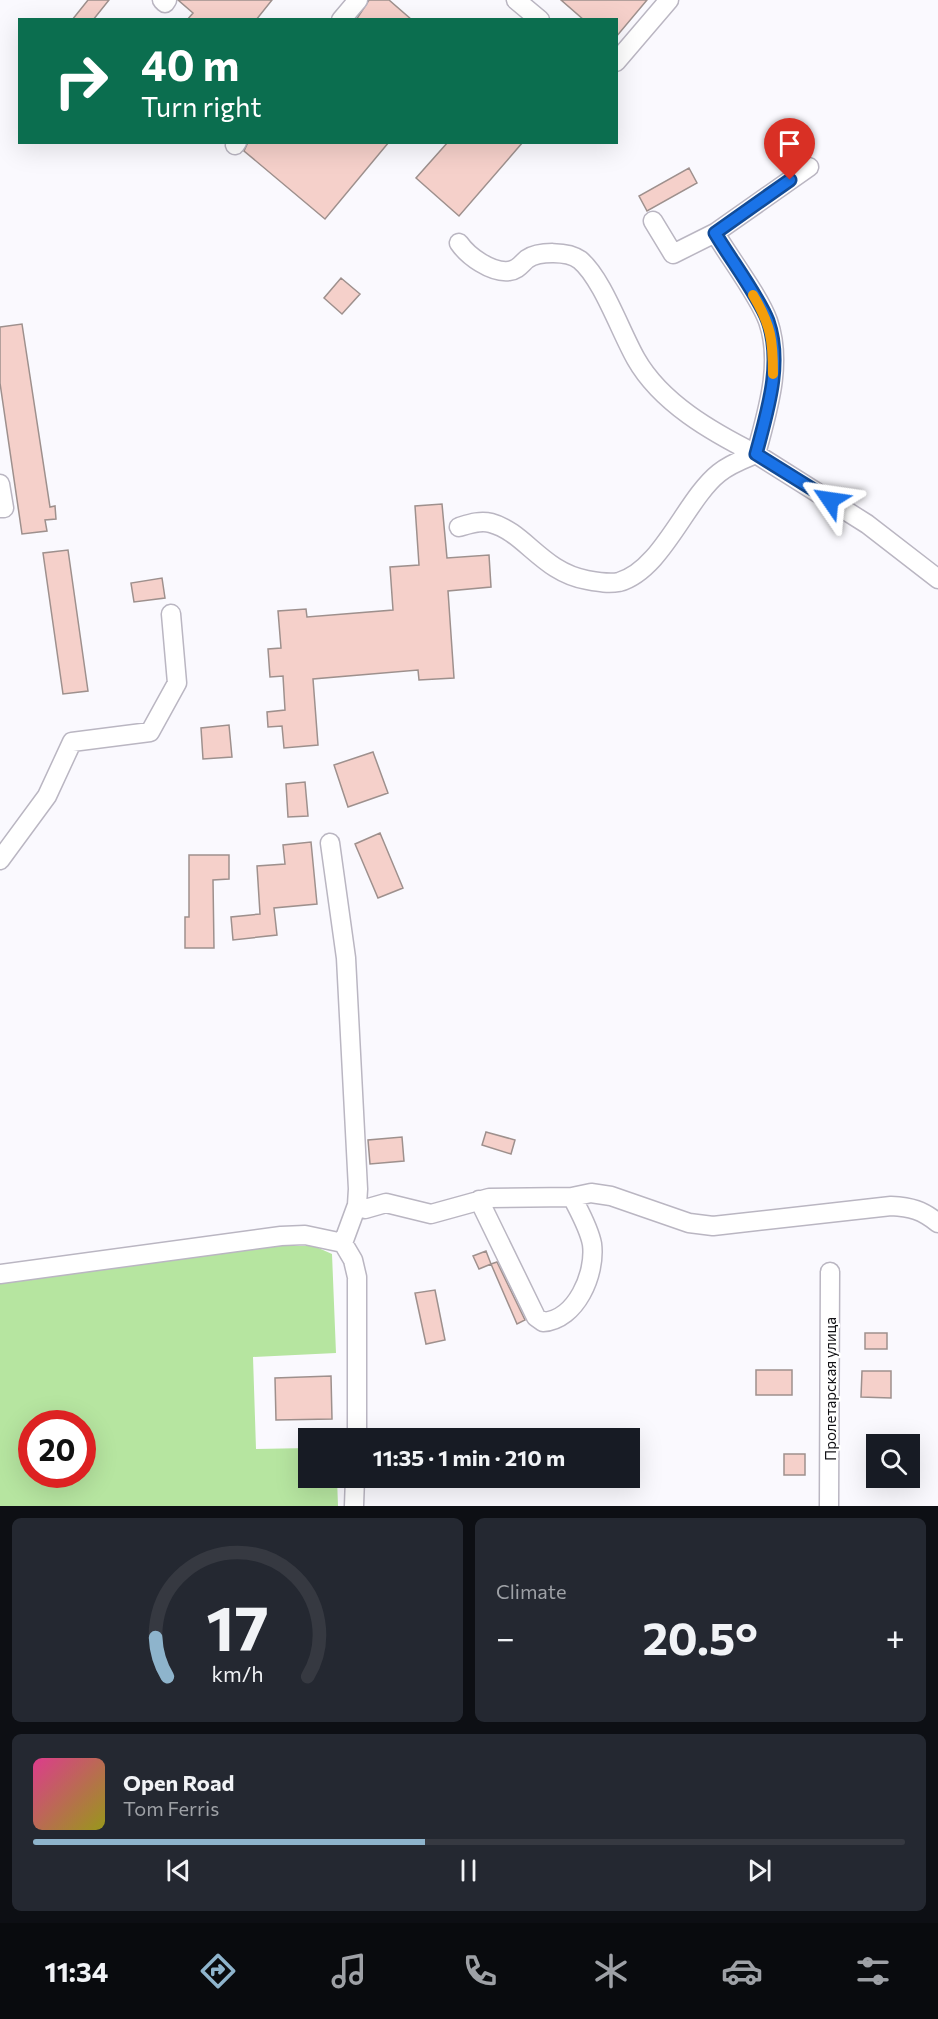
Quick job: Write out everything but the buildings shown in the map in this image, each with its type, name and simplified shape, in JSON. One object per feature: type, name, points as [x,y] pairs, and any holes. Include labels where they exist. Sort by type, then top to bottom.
[{"type":"street","points":[[162,0],[165,3],[167,0]]},
{"type":"street","points":[[344,18],[358,0]]},
{"type":"street","points":[[516,0],[538,18]]},
{"type":"street","points":[[618,60],[669,0]]},
{"type":"street","points":[[653,220],[673,254],[715,233],[809,167]]},
{"type":"street","points":[[459,527],[476,522],[491,523],[514,537],[549,566],[575,578],[606,584],[621,581],[643,570],[718,474],[756,454],[773,381],[773,340],[767,319],[715,233]]},
{"type":"street","points":[[459,243],[468,255],[508,272],[521,267],[527,259],[540,256],[558,254],[579,260],[603,294],[637,361],[666,395],[724,437],[756,454],[867,524],[938,579]]},
{"type":"street","points":[[0,484],[3,508],[0,508]]},
{"type":"street","points":[[0,860],[48,796],[72,742],[150,732],[177,683],[171,614]]},
{"type":"street","points":[[330,843],[346,958],[358,1189],[357,1205],[344,1243],[353,1260],[357,1277],[357,1428]]},
{"type":"street","points":[[365,1209],[386,1203],[431,1214],[479,1200],[572,1197],[591,1193],[611,1196],[668,1217],[713,1226],[891,1206],[910,1207],[924,1212],[938,1223]]},
{"type":"street","points":[[479,1200],[536,1317],[543,1322],[554,1322],[575,1304],[588,1278],[593,1260],[592,1242],[572,1197]]},
{"type":"street","points":[[0,1274],[280,1236],[305,1235],[344,1243]]},
{"type":"street","name":"Пролетарская улица","points":[[829,1506],[830,1272]]},
{"type":"street","points":[[354,1506],[355,1488]]},
{"type":"green space","points":[[266,1246],[314,1246],[332,1254],[336,1353],[253,1357],[256,1449],[298,1448],[298,1488],[337,1488],[338,1506],[0,1506],[0,1278]]},
{"type":"slow traffic","points":[[753,295],[767,319],[773,340],[773,374]]},
{"type":"route","points":[[790,180],[715,233],[767,319],[773,340],[773,381],[756,454],[830,500]]}]
